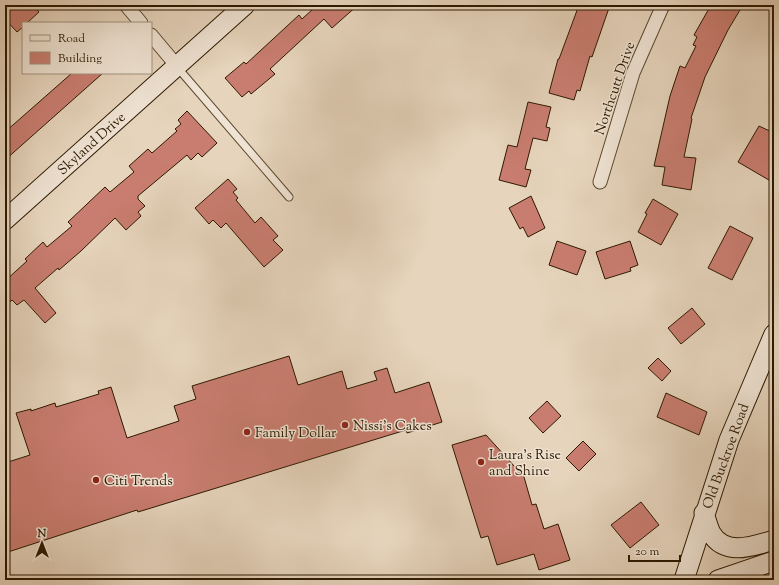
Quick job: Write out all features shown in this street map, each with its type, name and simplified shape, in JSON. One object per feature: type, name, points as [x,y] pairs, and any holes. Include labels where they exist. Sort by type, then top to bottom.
[{"type":"main road","name":"Skyland Drive","points":[[5,220],[245,5]]},
{"type":"main road","name":"Old Buckroe Road","points":[[684,580],[704,513],[729,440],[774,334]]},
{"type":"main road","points":[[704,513],[712,534],[722,544],[732,548],[741,548],[774,540]]},
{"type":"main road","points":[[718,580],[774,561]]},
{"type":"street","points":[[126,5],[140,22]]},
{"type":"street","name":"Northcutt Drive","points":[[600,182],[633,73],[663,5]]},
{"type":"street","points":[[152,36],[177,66]]},
{"type":"lane","points":[[177,66],[289,198]]},
{"type":"building","points":[[16,5],[33,5],[39,12],[28,22],[22,22],[22,28],[17,32],[5,19],[5,15]]},
{"type":"building","points":[[311,5],[358,5],[332,28],[324,19],[270,69],[275,74],[251,94],[249,91],[242,97],[225,78],[244,62],[246,64],[299,15],[302,19],[314,8]]},
{"type":"building","points":[[579,5],[610,5],[592,57],[590,56],[580,91],[577,90],[574,100],[549,93],[558,59]]},
{"type":"building","points":[[711,5],[743,5],[728,30],[705,77],[691,118],[684,157],[696,158],[691,190],[662,185],[665,167],[654,166],[670,96],[680,66],[685,68],[696,46],[693,45],[697,37],[694,35]]},
{"type":"building","points":[[71,74],[102,74],[5,160],[5,132]]},
{"type":"building","points":[[528,102],[551,107],[546,127],[550,128],[547,141],[533,138],[525,169],[531,170],[526,187],[499,180],[508,145],[517,147]]},
{"type":"building","points":[[187,111],[217,143],[202,157],[198,153],[191,160],[187,155],[138,196],[138,199],[145,206],[138,212],[141,216],[126,230],[115,218],[81,251],[35,288],[56,313],[45,323],[24,300],[17,305],[12,300],[5,307],[5,281],[27,261],[25,259],[43,242],[47,247],[72,226],[68,222],[105,187],[110,192],[134,172],[129,166],[148,149],[152,153],[177,131],[175,129],[181,124],[178,120]]},
{"type":"building","points":[[759,126],[774,133],[774,183],[738,162]]},
{"type":"building","points":[[228,179],[237,189],[233,192],[238,198],[236,200],[255,223],[261,217],[278,236],[273,240],[283,250],[264,267],[226,223],[221,228],[213,220],[209,224],[195,208]]},
{"type":"building","points":[[531,196],[545,228],[528,237],[523,227],[520,229],[509,208]]},
{"type":"building","points":[[653,199],[678,214],[661,245],[638,232],[647,214],[645,213]]},
{"type":"building","points":[[730,226],[753,238],[732,280],[708,268]]},
{"type":"building","points":[[557,241],[586,251],[577,275],[549,265]]},
{"type":"building","points":[[630,241],[638,265],[630,268],[631,271],[605,279],[596,252]]},
{"type":"building","points":[[692,308],[705,324],[681,344],[668,328]]},
{"type":"building","points":[[289,356],[298,385],[342,371],[347,389],[377,380],[374,372],[387,368],[395,393],[429,382],[442,422],[407,433],[406,430],[138,512],[137,510],[5,553],[5,463],[30,455],[16,413],[31,409],[31,411],[55,403],[56,407],[99,394],[98,391],[111,387],[127,438],[179,421],[174,406],[196,399],[192,386]]},
{"type":"building","points":[[658,358],[671,371],[662,381],[648,368]]},
{"type":"building","points":[[666,393],[707,412],[699,435],[657,417]]},
{"type":"building","points":[[547,401],[561,416],[543,433],[529,418]]},
{"type":"building","points":[[486,435],[524,477],[532,505],[536,504],[544,529],[558,524],[570,560],[539,570],[534,554],[497,565],[488,536],[481,538],[452,445]]},
{"type":"building","points":[[583,441],[596,454],[579,471],[566,458]]},
{"type":"building","points":[[641,502],[659,525],[630,548],[611,525]]},
{"type":"place","name":"Nissi's Cakes","points":[[345,425]]},
{"type":"place","name":"Family Dollar","points":[[247,432]]},
{"type":"place","name":"Laura's Rise and Shine","points":[[481,462]]},
{"type":"place","name":"Citi Trends","points":[[96,480]]}]
